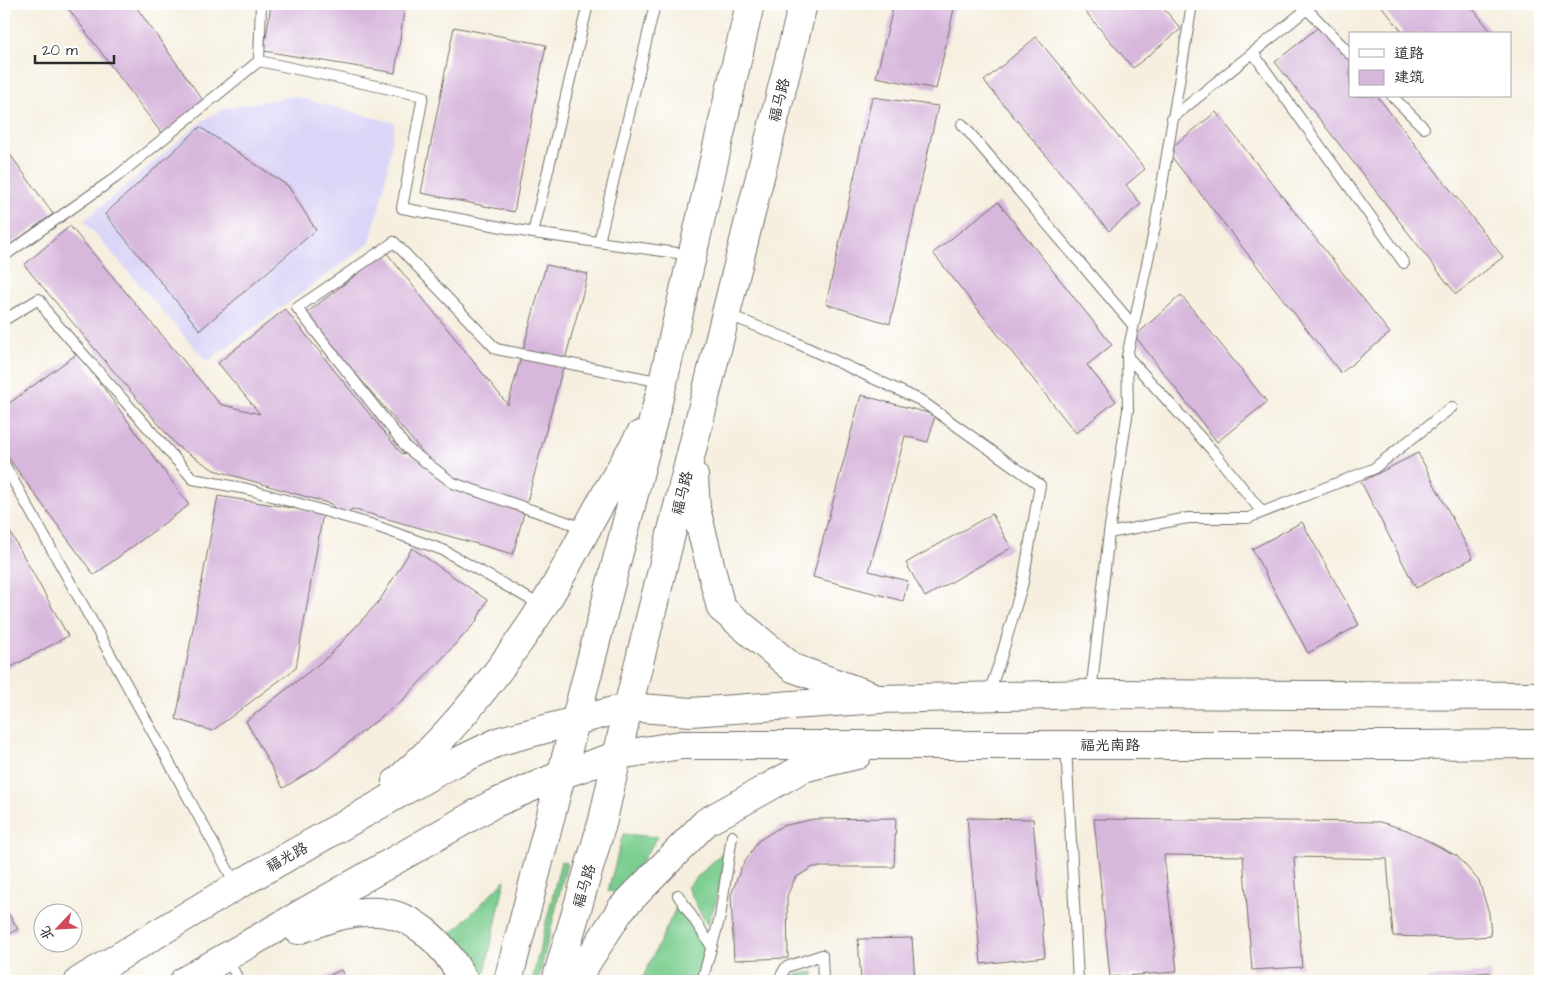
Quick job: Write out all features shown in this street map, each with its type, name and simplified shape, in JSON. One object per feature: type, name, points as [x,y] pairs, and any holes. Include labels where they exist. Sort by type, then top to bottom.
[{"type":"main road","points":[[508,981],[660,394],[750,4]]},
{"type":"main road","name":"福马路","points":[[556,981],[593,858],[619,755],[628,707],[803,4]]},
{"type":"main road","points":[[350,822],[418,763],[445,736],[513,650],[543,607],[571,560],[660,394]]},
{"type":"main road","points":[[692,451],[696,509],[721,608],[793,668],[880,699]]},
{"type":"main road","points":[[628,707],[691,712],[880,699],[1091,694],[1540,696]]},
{"type":"main road","name":"福光路","points":[[79,981],[236,886],[446,767],[500,741],[628,707]]},
{"type":"main road","name":"福光南路","points":[[226,957],[494,804],[563,774],[619,755],[681,745],[1540,744]]},
{"type":"main road","points":[[575,981],[621,909],[706,822],[803,768],[898,745]]},
{"type":"main road","points":[[184,981],[226,957],[327,919],[360,912],[383,912],[414,924],[429,933],[445,950],[464,981]]},
{"type":"lane","points":[[4,256],[115,178],[259,61],[261,4]]},
{"type":"lane","points":[[532,233],[588,4]]},
{"type":"lane","points":[[599,242],[655,4]]},
{"type":"lane","points":[[1091,694],[1109,533],[1128,410],[1127,356],[1155,227],[1192,4]]},
{"type":"lane","points":[[1172,118],[1307,9],[1349,53]]},
{"type":"lane","points":[[1253,53],[1404,263]]},
{"type":"lane","points":[[259,61],[423,96],[402,208],[532,233],[692,256]]},
{"type":"lane","points":[[1394,98],[1424,128]]},
{"type":"lane","points":[[962,124],[1133,325]]},
{"type":"lane","points":[[586,529],[453,483],[407,448],[297,308],[394,242],[496,348],[660,394]]},
{"type":"lane","points":[[4,320],[39,300],[49,315],[193,479],[257,492],[370,524],[442,550],[543,607]]},
{"type":"lane","points":[[727,314],[788,339],[920,400],[1040,484],[1023,582],[988,696]]},
{"type":"lane","points":[[1127,356],[1212,450],[1262,512]]},
{"type":"lane","points":[[1109,533],[1188,518],[1248,518],[1372,469],[1452,407]]},
{"type":"lane","points":[[4,464],[236,886]]},
{"type":"lane","points":[[1066,745],[1078,981]]},
{"type":"lane","points":[[702,981],[723,900],[732,836]]},
{"type":"lane","points":[[678,895],[712,947]]},
{"type":"lane","points":[[778,981],[786,968],[822,955],[823,981]]},
{"type":"lane","points":[[226,957],[239,981]]},
{"type":"shaded area","points":[[293,96],[395,123],[384,189],[370,243],[207,362],[84,221],[202,121],[226,108]]},
{"type":"green space","points":[[623,834],[658,837],[622,889],[615,893],[608,891]]},
{"type":"green space","points":[[726,849],[716,902],[707,925],[687,887]]},
{"type":"green space","points":[[561,861],[567,863],[538,981],[532,981]]},
{"type":"green space","points":[[505,880],[483,981],[469,981],[448,937]]},
{"type":"green space","points":[[676,908],[707,946],[695,981],[641,981]]},
{"type":"green space","points":[[814,972],[814,981],[784,981],[787,976]]},
{"type":"building","points":[[65,4],[134,4],[205,103],[162,134]]},
{"type":"building","points":[[271,4],[405,4],[395,73],[264,51]]},
{"type":"building","points":[[894,4],[955,4],[936,89],[876,77]]},
{"type":"building","points":[[1079,4],[1160,4],[1181,29],[1133,68]]},
{"type":"building","points":[[1380,4],[1469,4],[1491,32],[1402,32]]},
{"type":"building","points":[[1321,25],[1349,61],[1349,98],[1379,98],[1503,257],[1456,294],[1275,62]]},
{"type":"building","points":[[454,27],[546,45],[514,212],[421,193]]},
{"type":"building","points":[[1036,37],[1145,169],[1126,185],[1141,204],[1109,231],[984,81]]},
{"type":"building","points":[[872,97],[938,106],[890,324],[826,304]]},
{"type":"building","points":[[1216,112],[1390,333],[1341,373],[1167,151]]},
{"type":"building","points":[[200,127],[288,186],[316,230],[200,330],[105,214]]},
{"type":"building","points":[[4,146],[53,214],[10,245],[4,237]]},
{"type":"building","points":[[998,202],[1112,345],[1087,365],[1116,401],[1076,433],[933,253]]},
{"type":"building","points":[[70,226],[220,404],[260,414],[218,363],[285,309],[401,453],[430,461],[305,314],[386,252],[508,405],[546,265],[588,274],[513,554],[352,509],[342,517],[331,504],[214,470],[177,446],[24,265]]},
{"type":"building","points":[[1181,295],[1267,402],[1217,442],[1135,336]]},
{"type":"building","points":[[78,353],[189,505],[94,575],[4,452],[4,407]]},
{"type":"building","points":[[861,395],[935,415],[928,442],[905,436],[869,571],[908,581],[903,601],[813,577]]},
{"type":"building","points":[[1418,453],[1473,558],[1416,588],[1361,482]]},
{"type":"building","points":[[218,496],[323,513],[296,668],[212,731],[176,719]]},
{"type":"building","points":[[992,514],[1011,548],[925,597],[906,563]]},
{"type":"building","points":[[4,521],[68,636],[4,671]]},
{"type":"building","points":[[1302,522],[1359,625],[1308,653],[1252,549]]},
{"type":"building","points":[[412,548],[487,600],[476,622],[405,698],[318,767],[283,788],[246,721],[330,655],[380,600]]},
{"type":"building","points":[[896,818],[894,867],[813,867],[795,878],[787,896],[788,958],[734,960],[731,895],[741,868],[758,841],[782,826],[814,819]]},
{"type":"building","points":[[967,818],[1033,819],[1045,957],[981,964]]},
{"type":"building","points":[[1094,819],[1380,822],[1407,830],[1457,856],[1479,881],[1489,913],[1491,936],[1462,938],[1393,936],[1387,859],[1294,857],[1302,967],[1252,970],[1243,856],[1164,855],[1177,972],[1110,977]]},
{"type":"building","points":[[4,906],[18,929],[4,937]]},
{"type":"building","points":[[912,938],[915,981],[861,981],[858,939]]},
{"type":"building","points":[[341,970],[347,981],[318,981]]},
{"type":"building","points":[[1490,972],[1491,981],[1427,981],[1427,978]]}]
